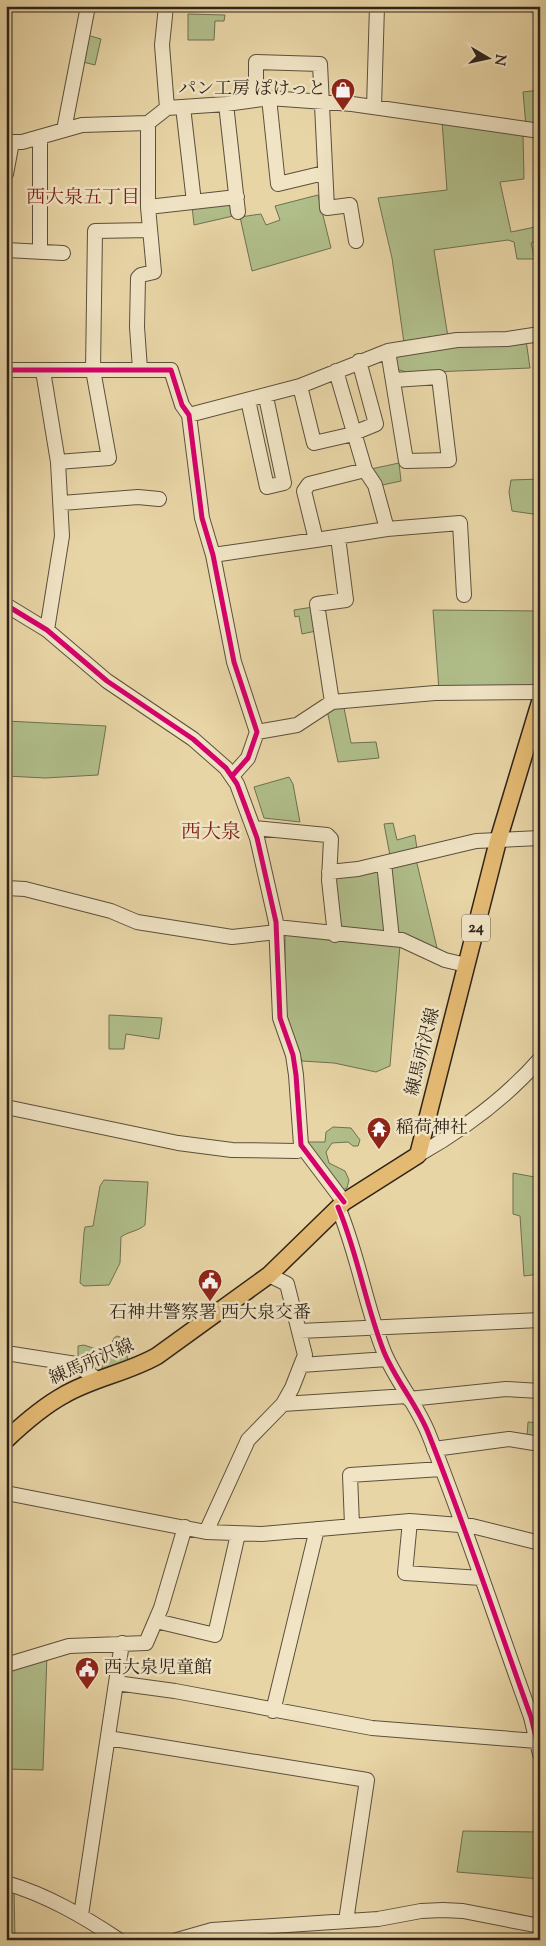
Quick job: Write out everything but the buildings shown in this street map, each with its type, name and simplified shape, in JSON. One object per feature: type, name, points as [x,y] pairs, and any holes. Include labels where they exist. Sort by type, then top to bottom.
[{"type":"main road","name":"練馬所沢線","points":[[6,1440],[42,1409],[65,1394],[143,1364],[157,1356],[269,1275],[341,1204],[418,1156],[498,841],[540,702]]},
{"type":"street","points":[[64,130],[88,6]]},
{"type":"street","points":[[166,6],[162,45],[167,108]]},
{"type":"street","points":[[374,108],[377,6]]},
{"type":"street","points":[[324,173],[278,184],[256,62],[320,64],[320,102],[327,208],[350,205],[356,241]]},
{"type":"street","points":[[6,174],[9,142],[40,137],[82,124],[148,123],[167,108],[226,104],[262,98],[374,108],[540,132]]},
{"type":"street","points":[[226,104],[238,212]]},
{"type":"street","points":[[183,107],[194,202]]},
{"type":"street","points":[[140,369],[137,327],[138,278],[141,275],[154,272],[148,207],[148,123]]},
{"type":"street","points":[[40,137],[40,252]]},
{"type":"street","points":[[148,207],[237,197]]},
{"type":"street","points":[[58,462],[109,458],[93,370],[95,231],[150,230]]},
{"type":"street","points":[[6,250],[63,253]]},
{"type":"street","points":[[189,415],[266,397],[300,386],[388,351],[457,340],[507,339],[540,334]]},
{"type":"street","points":[[388,351],[406,462],[449,460],[439,377],[394,380]]},
{"type":"street","points":[[300,386],[314,443],[376,424],[359,362]]},
{"type":"street","points":[[6,370],[171,370],[182,405],[189,415],[202,518],[213,556],[234,662],[257,732],[248,758],[232,776]]},
{"type":"street","points":[[43,371],[58,462],[62,503],[62,536],[47,630]]},
{"type":"street","points":[[336,371],[365,470],[375,485],[386,529]]},
{"type":"street","points":[[248,400],[267,487],[284,483],[266,397]]},
{"type":"street","points":[[316,540],[304,491],[309,484],[365,470]]},
{"type":"street","points":[[62,503],[138,497],[159,498]]},
{"type":"street","points":[[213,556],[386,529],[460,523],[464,595]]},
{"type":"street","points":[[332,702],[317,604],[346,600],[338,537]]},
{"type":"street","points":[[6,605],[47,630],[107,680],[193,739],[232,776],[241,793],[254,828],[277,930],[280,1018],[293,1055],[303,1149],[341,1204],[354,1246],[374,1326],[387,1360],[428,1432],[531,1717],[538,1747],[372,1728],[273,1711],[176,1691],[116,1683]]},
{"type":"street","points":[[257,732],[297,725],[332,702],[419,694],[540,692]]},
{"type":"street","points":[[254,828],[327,834],[331,839],[329,872],[335,935]]},
{"type":"street","points":[[329,872],[384,863],[476,842],[540,838]]},
{"type":"street","points":[[384,863],[392,939]]},
{"type":"street","points":[[6,888],[24,889],[112,911],[137,922],[232,937],[277,930],[402,940],[444,960],[466,965]]},
{"type":"street","points":[[418,1156],[473,1122],[526,1075],[540,1059]]},
{"type":"street","points":[[6,1107],[129,1134],[232,1150],[297,1151],[303,1149]]},
{"type":"street","points":[[206,1532],[248,1440],[283,1404],[292,1388],[304,1355],[300,1331],[287,1284],[269,1275]]},
{"type":"street","points":[[300,1331],[374,1326],[540,1320]]},
{"type":"street","points":[[6,1353],[76,1364],[98,1380]]},
{"type":"street","points":[[301,1365],[387,1360]]},
{"type":"street","points":[[283,1404],[408,1398],[506,1389],[540,1391]]},
{"type":"street","points":[[434,1449],[509,1439],[540,1444]]},
{"type":"street","points":[[352,1525],[350,1475],[441,1469]]},
{"type":"street","points":[[6,1493],[206,1532],[238,1534],[410,1521],[462,1525],[540,1543]]},
{"type":"street","points":[[410,1521],[405,1573],[481,1578]]},
{"type":"street","points":[[6,1665],[69,1646],[146,1643],[156,1621],[184,1527]]},
{"type":"street","points":[[273,1711],[317,1529]]},
{"type":"street","points":[[156,1621],[215,1634],[238,1534]]},
{"type":"street","points":[[81,1915],[122,1643]]},
{"type":"street","points":[[108,1738],[367,1780],[346,1921]]},
{"type":"street","points":[[6,1883],[32,1891],[81,1915],[119,1940]]},
{"type":"street","points":[[177,1940],[212,1930],[378,1919],[421,1910],[464,1911],[540,1926]]},
{"type":"green space","points":[[486,6],[540,6],[540,14],[509,7]]},
{"type":"green space","points":[[188,14],[225,15],[224,21],[215,21],[214,40],[188,40]]},
{"type":"green space","points":[[87,35],[101,39],[95,65],[83,62]]},
{"type":"green space","points":[[540,90],[540,128],[526,126],[523,92]]},
{"type":"green space","points":[[442,121],[523,135],[524,179],[500,182],[511,232],[540,226],[540,240],[531,243],[535,259],[517,259],[514,242],[508,240],[434,250],[448,337],[404,343],[392,258],[378,198],[447,190]]},
{"type":"green space","points":[[318,195],[331,248],[252,271],[240,217],[261,214],[266,225],[280,220],[275,206]]},
{"type":"green space","points":[[228,202],[232,205],[233,216],[194,225],[192,206]]},
{"type":"green space","points":[[526,340],[530,368],[409,373],[397,369],[396,359],[402,351]]},
{"type":"green space","points":[[399,463],[401,481],[378,486],[371,469]]},
{"type":"green space","points":[[540,479],[540,515],[512,511],[509,492],[511,480]]},
{"type":"green space","points":[[313,607],[316,631],[302,634],[299,616],[295,617],[294,610]]},
{"type":"green space","points":[[433,610],[540,611],[540,670],[534,687],[439,690]]},
{"type":"green space","points":[[340,705],[344,708],[351,743],[376,742],[379,758],[338,762],[327,710]]},
{"type":"green space","points":[[6,721],[106,726],[98,775],[45,778],[6,776]]},
{"type":"green space","points":[[289,777],[293,784],[300,822],[264,818],[254,787]]},
{"type":"green space","points":[[393,823],[397,840],[415,835],[417,849],[414,851],[438,952],[400,936],[397,932],[388,871],[392,866],[384,824]]},
{"type":"green space","points":[[376,870],[380,872],[385,930],[382,935],[339,929],[333,880],[336,876]]},
{"type":"green space","points":[[285,933],[335,941],[400,945],[390,1066],[376,1072],[334,1063],[302,1061],[285,1018]]},
{"type":"green space","points":[[109,1015],[162,1018],[159,1039],[126,1034],[124,1049],[109,1049]]},
{"type":"green space","points":[[333,1127],[351,1128],[360,1140],[358,1146],[353,1146],[348,1142],[332,1143],[326,1152],[329,1163],[345,1171],[349,1180],[347,1188],[342,1190],[308,1146],[307,1142],[325,1142],[326,1132]]},
{"type":"green space","points":[[513,1173],[540,1178],[540,1274],[524,1276],[520,1216],[513,1214]]},
{"type":"green space","points":[[104,1180],[148,1182],[145,1225],[121,1237],[120,1263],[109,1285],[84,1286],[80,1283],[85,1227],[93,1226],[100,1186]]},
{"type":"green space","points":[[117,1336],[123,1338],[128,1361],[102,1370],[102,1365],[114,1338]]},
{"type":"green space","points":[[84,1345],[102,1351],[96,1368],[78,1362],[78,1346]]},
{"type":"green space","points":[[528,1422],[540,1423],[540,1439],[527,1437]]},
{"type":"green space","points":[[47,1654],[43,1770],[6,1769],[6,1667]]},
{"type":"green space","points":[[463,1831],[540,1832],[540,1879],[457,1872]]},
{"type":"green space","points":[[6,1887],[14,1889],[15,1940],[6,1940]]},
{"type":"cycle path","points":[[6,370],[171,370],[182,405],[189,415],[202,518],[213,555],[234,662],[257,732],[248,758],[232,776]]},
{"type":"cycle path","points":[[6,605],[47,630],[107,681],[193,739],[226,768],[237,784],[257,838],[276,922],[280,1018],[293,1055],[301,1145],[344,1202]]},
{"type":"cycle path","points":[[338,1207],[351,1243],[384,1352],[424,1424],[456,1505],[531,1717],[540,1754]]},
{"type":"place","name":"パン工房 ぽけっと","points":[[343,111]]},
{"type":"place","name":"稲荷神社","points":[[379,1150]]},
{"type":"place","name":"石神井警察署 西大泉交番","points":[[210,1302]]},
{"type":"place","name":"西大泉児童館","points":[[87,1690]]},
{"type":"district","name":"西大泉五丁目","points":[[83,198]]},
{"type":"district","name":"西大泉","points":[[211,833]]}]
